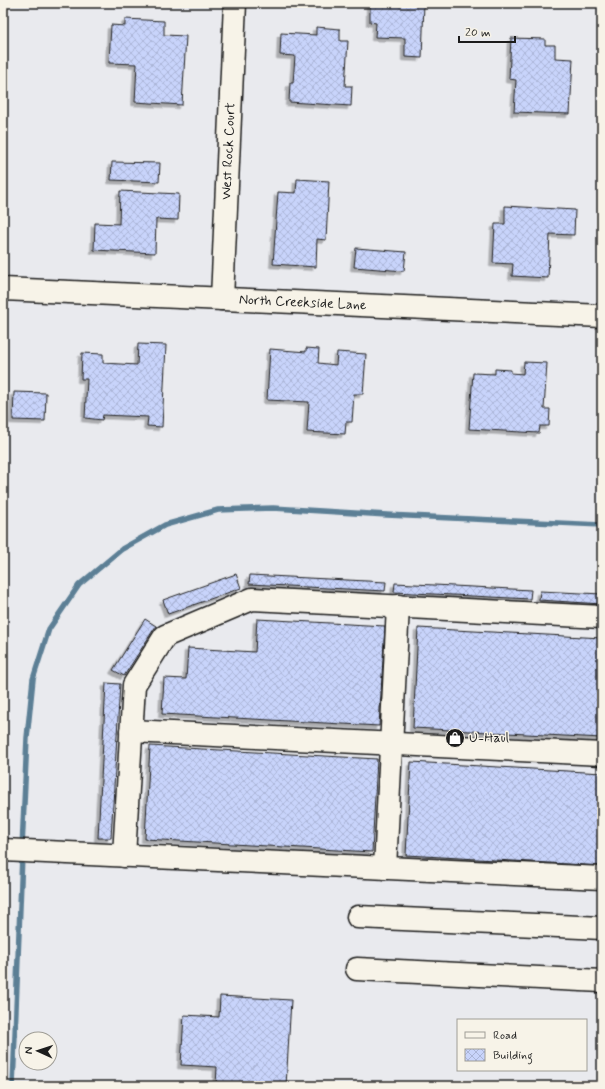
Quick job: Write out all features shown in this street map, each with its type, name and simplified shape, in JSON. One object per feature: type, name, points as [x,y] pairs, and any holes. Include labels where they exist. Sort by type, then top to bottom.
[{"type":"street","name":"West Rock Court","points":[[222,299],[235,3]]},
{"type":"street","name":"North Creekside Lane","points":[[3,290],[602,316]]},
{"type":"street","points":[[124,856],[134,685],[165,636],[252,599],[602,617]]},
{"type":"street","points":[[385,868],[398,606]]},
{"type":"street","points":[[131,731],[602,754]]},
{"type":"street","points":[[3,850],[602,878]]},
{"type":"street","points":[[358,917],[602,928]]},
{"type":"street","points":[[357,969],[602,981]]},
{"type":"building","points":[[370,3],[424,3],[422,58],[405,57],[405,38],[375,37],[376,23],[370,22]]},
{"type":"building","points":[[125,19],[164,21],[164,35],[186,36],[182,105],[135,102],[137,64],[109,63],[111,25],[125,26]]},
{"type":"building","points":[[316,27],[340,29],[340,41],[348,41],[345,86],[352,86],[351,106],[289,102],[290,83],[293,83],[295,56],[280,55],[281,33],[316,35]]},
{"type":"building","points":[[511,38],[545,39],[545,45],[555,45],[555,58],[573,59],[570,114],[514,112],[516,80],[509,79]]},
{"type":"building","points":[[112,162],[160,163],[159,182],[111,180]]},
{"type":"building","points":[[297,179],[329,181],[326,240],[317,239],[316,267],[273,264],[278,192],[296,193]]},
{"type":"building","points":[[120,191],[179,194],[178,220],[156,219],[155,253],[94,250],[95,223],[119,224]]},
{"type":"building","points":[[505,206],[575,210],[574,235],[550,234],[548,278],[512,276],[513,264],[493,263],[495,224],[505,224]]},
{"type":"building","points":[[356,248],[406,252],[404,271],[354,267]]},
{"type":"building","points":[[138,344],[166,345],[162,427],[147,426],[148,417],[103,415],[102,420],[85,418],[87,379],[81,379],[82,353],[103,354],[103,363],[137,365]]},
{"type":"building","points":[[306,348],[319,349],[318,363],[336,365],[337,352],[366,354],[363,394],[354,394],[352,422],[346,422],[345,434],[307,432],[309,402],[267,400],[270,349],[306,352]]},
{"type":"building","points":[[524,362],[547,363],[544,409],[550,409],[549,426],[540,426],[539,433],[469,429],[473,373],[495,374],[495,369],[511,370],[511,373],[523,374]]},
{"type":"building","points":[[14,392],[46,393],[45,421],[13,420]]},
{"type":"building","points":[[236,574],[241,588],[168,614],[163,600]]},
{"type":"building","points":[[250,575],[386,582],[385,591],[249,584]]},
{"type":"building","points":[[395,583],[531,590],[530,599],[394,592]]},
{"type":"building","points":[[540,591],[602,594],[602,604],[539,600]]},
{"type":"building","points":[[145,619],[156,626],[124,676],[113,670]]},
{"type":"building","points":[[257,619],[385,626],[379,726],[162,714],[164,678],[186,679],[188,648],[255,652]]},
{"type":"building","points":[[418,628],[602,638],[602,738],[413,728]]},
{"type":"building","points":[[106,683],[120,684],[111,838],[98,838]]},
{"type":"building","points":[[150,746],[377,759],[372,852],[145,839]]},
{"type":"building","points":[[411,762],[602,773],[602,866],[406,855]]},
{"type":"building","points":[[220,996],[291,1000],[286,1086],[216,1086],[217,1067],[181,1065],[184,1015],[219,1017]]},
{"type":"waterway","points":[[22,848],[27,738],[33,679],[49,629],[79,585],[122,549],[165,525],[218,510],[273,508],[602,525]]},
{"type":"waterway","points":[[13,1086],[22,856]]},
{"type":"place","name":"U-Haul","points":[[455,738]]}]
